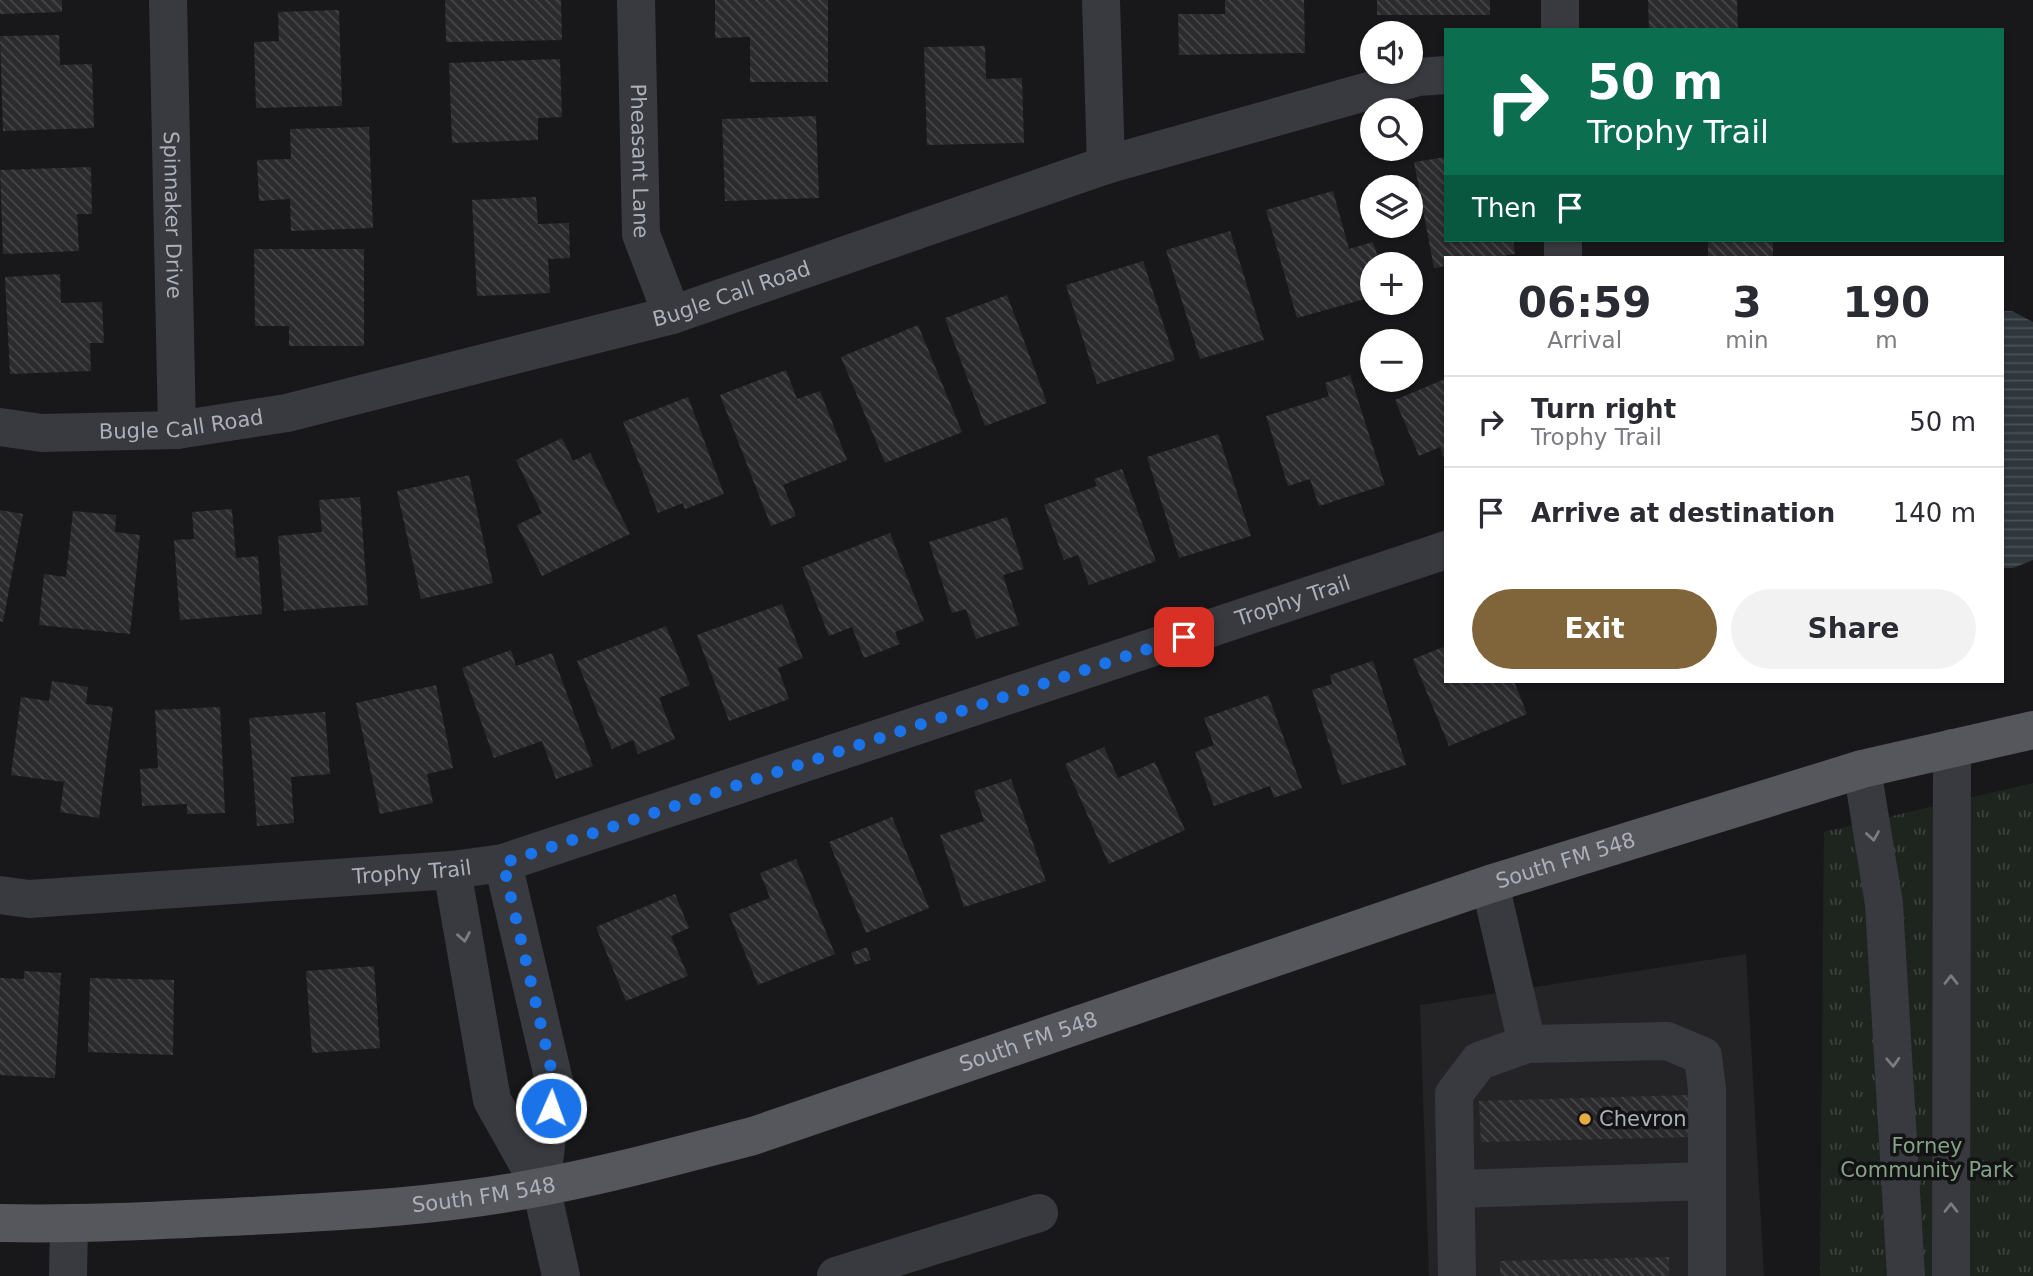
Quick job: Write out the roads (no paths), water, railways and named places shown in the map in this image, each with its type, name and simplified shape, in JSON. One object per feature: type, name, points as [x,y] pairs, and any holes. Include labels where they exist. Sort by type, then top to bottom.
[{"type":"main road","name":"South FM 548","points":[[0,1223],[132,1223],[354,1211],[439,1203],[541,1187],[753,1136],[1489,884],[1862,769],[2033,730]]},
{"type":"street","name":"Spinnaker Drive","points":[[168,0],[177,430]]},
{"type":"street","name":"Pheasant Lane","points":[[636,0],[641,234],[671,315]]},
{"type":"street","points":[[1101,0],[1106,165]]},
{"type":"street","points":[[1560,0],[1560,28]]},
{"type":"street","name":"Bugle Call Road","points":[[0,427],[43,433],[177,430],[287,414],[671,315],[1106,165],[1418,77],[1444,75]]},
{"type":"street","name":"Trophy Trail","points":[[0,895],[29,899],[452,870],[503,863],[1444,551]]},
{"type":"street","points":[[1951,1276],[1952,748]]},
{"type":"street","points":[[1862,769],[1884,904],[1906,1276]]},
{"type":"street","points":[[503,863],[554,1081],[541,1187]]},
{"type":"street","points":[[452,870],[492,1100],[541,1187],[561,1276]]},
{"type":"street","points":[[1489,884],[1527,1044]]},
{"type":"street","points":[[1457,1276],[1454,1094],[1479,1061],[1527,1044],[1667,1041],[1703,1056],[1707,1089],[1707,1276]]},
{"type":"street","points":[[1456,1189],[1707,1181]]},
{"type":"street","points":[[836,1276],[1039,1213]]},
{"type":"street","points":[[68,1276],[69,1224]]},
{"type":"place","name":"Chevron","points":[[1585,1119]]},
{"type":"park label","name":"Forney Community Park","points":[[1927,1158]]}]
